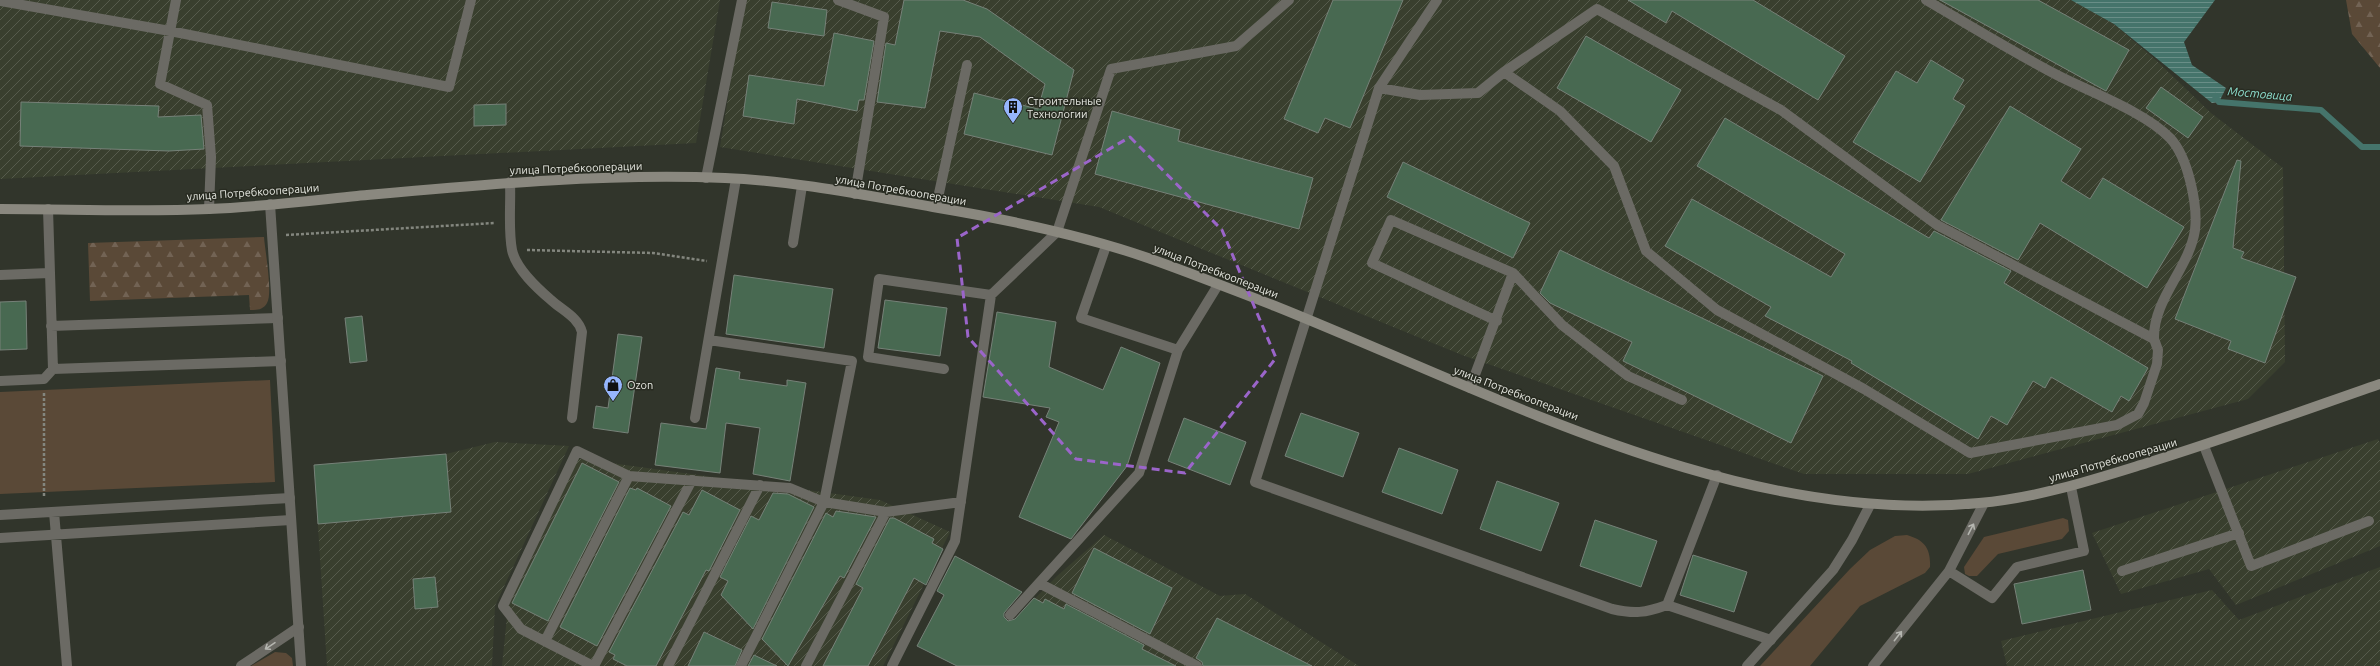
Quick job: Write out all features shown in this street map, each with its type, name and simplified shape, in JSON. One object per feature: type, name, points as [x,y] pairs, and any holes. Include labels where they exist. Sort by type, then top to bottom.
[{"type":"main road","name":"улица Потребкооперации","points":[[0,209],[209,209],[510,182],[628,177],[736,179],[802,186],[855,194],[936,207],[1057,232],[1144,257],[1304,319],[1470,388],[1574,429],[1717,475],[1798,494],[1870,506],[1923,507],[1984,503],[2071,487],[2204,446],[2380,384]]},
{"type":"street","points":[[176,0],[160,84],[207,105],[211,157],[209,209]]},
{"type":"street","points":[[0,1],[170,31],[449,87],[471,0]]},
{"type":"street","points":[[706,178],[742,0]]},
{"type":"street","points":[[838,0],[884,17],[855,194]]},
{"type":"street","points":[[892,666],[955,541],[991,296],[1057,232],[1111,70],[1236,46],[1289,0]]},
{"type":"street","points":[[1437,0],[1379,88],[1304,319],[1255,482],[1612,610],[1634,614],[1652,611],[1667,605],[1770,640]]},
{"type":"street","points":[[1504,72],[1560,111],[1614,166],[1646,251],[1717,310],[1864,389],[1970,453],[2118,425],[2138,414],[2144,403],[2157,364],[2158,350],[2154,339],[2154,327],[2158,314],[2190,248],[2195,230],[2195,210],[2188,176],[2182,157],[2171,139],[2131,112],[2056,74],[1926,0]]},
{"type":"street","points":[[1379,88],[1420,95],[1478,93],[1504,72],[1597,9],[1781,110],[1937,225],[2045,284],[2154,339]]},
{"type":"street","points":[[936,207],[967,65]]},
{"type":"street","points":[[694,418],[709,340],[736,179]]},
{"type":"street","points":[[510,182],[512,250],[523,271],[550,300],[579,323],[582,332],[572,418]]},
{"type":"street","points":[[793,243],[802,186]]},
{"type":"street","points":[[270,204],[301,666]]},
{"type":"street","points":[[0,381],[44,379],[53,369],[48,209]]},
{"type":"street","points":[[1497,321],[1372,263],[1391,220],[1514,273],[1562,325],[1628,376],[1682,400]]},
{"type":"street","points":[[1106,246],[1081,318],[1178,350]]},
{"type":"street","points":[[1470,388],[1497,321],[1514,273]]},
{"type":"street","points":[[0,275],[49,274]]},
{"type":"street","points":[[944,369],[868,357],[879,279],[991,296]]},
{"type":"street","points":[[1010,615],[1139,473],[1178,350],[1218,285]]},
{"type":"street","points":[[51,326],[278,318]]},
{"type":"street","points":[[709,340],[852,361],[824,502],[741,666]]},
{"type":"street","points":[[53,369],[281,361]]},
{"type":"street","points":[[2204,446],[2251,566],[2369,521]]},
{"type":"street","points":[[692,480],[594,666],[521,629],[503,606],[577,451],[628,476],[692,480],[760,485],[790,488],[824,502],[886,512],[960,502]]},
{"type":"street","points":[[1667,605],[1717,475]]},
{"type":"street","points":[[545,641],[628,476]]},
{"type":"street","points":[[668,666],[760,485]]},
{"type":"street","points":[[1949,571],[1992,598],[2017,567],[2084,551],[2071,487]]},
{"type":"street","points":[[0,515],[290,498]]},
{"type":"street","points":[[1873,666],[1949,571],[1984,503]]},
{"type":"street","points":[[1746,666],[1833,570],[1852,540],[1870,506]]},
{"type":"street","points":[[49,512],[56,534],[67,666]]},
{"type":"street","points":[[806,666],[886,512]]},
{"type":"street","points":[[0,538],[292,520]]},
{"type":"street","points":[[2122,570],[2239,533]]},
{"type":"street","points":[[1039,583],[1197,666]]},
{"type":"street","points":[[241,666],[299,627]]},
{"type":"path","points":[[272,236],[511,222]]},
{"type":"path","points":[[512,250],[653,253],[722,263]]},
{"type":"path","points":[[44,379],[49,512]]},
{"type":"highlighted area","points":[[1130,137],[1222,230],[1276,358],[1185,473],[1076,459],[968,337],[957,238]]},
{"type":"shaded area","points":[[0,0],[720,0],[696,143],[0,179]]},
{"type":"shaded area","points":[[744,0],[2072,0],[2114,24],[2158,62],[2211,113],[2283,168],[2285,362],[2248,399],[1968,474],[1804,474],[1462,355],[1099,207],[720,147]]},
{"type":"shaded area","points":[[2378,439],[2380,443],[2380,546],[2236,605],[2209,569],[2121,594],[2092,533]]},
{"type":"shaded area","points":[[495,442],[569,446],[495,606],[492,666],[327,666],[314,465],[446,454]]},
{"type":"shaded area","points":[[574,458],[880,500],[950,532],[883,666],[502,666],[508,606]]},
{"type":"shaded area","points":[[1104,535],[1220,596],[1245,594],[1359,666],[1065,666],[1005,629],[1057,576]]},
{"type":"shaded area","points":[[2380,567],[2380,666],[2007,666],[2001,641],[2212,590],[2239,620]]},
{"type":"green space","points":[[2346,0],[2380,0],[2380,68],[2352,34]]},
{"type":"green space","points":[[264,237],[269,298],[264,307],[260,309],[250,310],[249,295],[90,301],[88,243]]},
{"type":"green space","points":[[270,380],[275,482],[0,494],[0,392]]},
{"type":"green space","points":[[2063,518],[2068,520],[2069,531],[2062,539],[1998,554],[1977,576],[1969,576],[1965,574],[1964,567],[1984,537]]},
{"type":"green space","points":[[1907,535],[1918,539],[1928,550],[1930,567],[1925,573],[1860,606],[1810,666],[1760,666],[1850,569],[1870,550],[1895,536]]},
{"type":"green space","points":[[275,652],[286,653],[292,658],[293,666],[251,666]]},
{"type":"water","points":[[2071,0],[2215,0],[2184,42],[2192,65],[2226,88],[2219,102],[2212,103],[2114,24]]},
{"type":"building","points":[[904,0],[963,0],[987,9],[1074,70],[1052,155],[964,134],[974,93],[1038,109],[1045,84],[980,37],[940,31],[925,108],[877,102],[886,43],[895,45]]},
{"type":"building","points":[[1333,0],[1403,0],[1350,128],[1325,118],[1318,133],[1284,119]]},
{"type":"building","points":[[1628,0],[1753,0],[1845,56],[1818,100],[1672,11],[1666,23]]},
{"type":"building","points":[[1940,0],[2038,0],[2129,50],[2106,91]]},
{"type":"building","points":[[772,2],[827,10],[824,36],[768,28]]},
{"type":"building","points":[[834,33],[874,41],[864,100],[859,100],[857,111],[797,99],[794,124],[743,116],[749,75],[824,86]]},
{"type":"building","points":[[1586,36],[1681,90],[1651,142],[1557,88]]},
{"type":"building","points":[[1931,60],[1964,80],[1953,99],[1965,106],[1920,182],[1853,142],[1896,71],[1917,83]]},
{"type":"building","points":[[2161,87],[2203,117],[2188,138],[2146,108]]},
{"type":"building","points":[[21,102],[159,106],[158,117],[201,115],[204,149],[169,151],[20,146]]},
{"type":"building","points":[[506,104],[506,125],[474,126],[474,105]]},
{"type":"building","points":[[2010,106],[2081,149],[2061,181],[2090,199],[2103,178],[2184,227],[2147,288],[2040,223],[2018,260],[1941,220]]},
{"type":"building","points":[[1112,111],[1180,130],[1178,141],[1313,178],[1299,229],[1095,174]]},
{"type":"building","points":[[1725,118],[1929,238],[1934,231],[2011,271],[2004,283],[2148,368],[2129,401],[2121,396],[2112,412],[2051,377],[2045,388],[2033,381],[2007,425],[1991,416],[1978,439],[1851,363],[1852,361],[1765,316],[1771,307],[1665,246],[1692,199],[1831,277],[1845,254],[1697,166]]},
{"type":"building","points":[[2237,160],[2241,161],[2233,248],[2244,252],[2241,258],[2296,277],[2265,363],[2228,349],[2231,341],[2175,319]]},
{"type":"building","points":[[1403,162],[1530,223],[1513,258],[1387,197]]},
{"type":"building","points":[[1560,250],[1823,376],[1791,443],[1623,361],[1632,342],[1550,303],[1540,293]]},
{"type":"building","points":[[734,275],[833,289],[824,348],[726,334]]},
{"type":"building","points":[[885,300],[947,308],[940,356],[878,348]]},
{"type":"building","points":[[26,301],[27,349],[0,350],[0,302]]},
{"type":"building","points":[[997,312],[1056,322],[1049,367],[1103,390],[1121,347],[1160,363],[1127,466],[1071,539],[1019,517],[1059,422],[1046,417],[1050,408],[983,397]]},
{"type":"building","points":[[362,316],[367,361],[350,363],[345,318]]},
{"type":"building","points":[[618,334],[642,337],[628,433],[593,428],[596,406],[608,408]]},
{"type":"building","points":[[716,368],[740,372],[739,379],[787,386],[787,380],[806,383],[790,481],[753,474],[760,428],[726,423],[720,473],[655,465],[661,423],[706,429]]},
{"type":"building","points":[[1301,413],[1359,433],[1343,477],[1285,456]]},
{"type":"building","points":[[1184,418],[1246,442],[1230,485],[1168,461]]},
{"type":"building","points":[[1399,448],[1458,470],[1442,514],[1382,492]]},
{"type":"building","points":[[446,454],[451,512],[318,524],[314,465]]},
{"type":"building","points":[[582,463],[619,482],[548,621],[512,603]]},
{"type":"building","points":[[1497,481],[1559,503],[1541,551],[1480,529]]},
{"type":"building","points":[[630,488],[636,490],[637,488],[671,506],[597,646],[560,627]]},
{"type":"building","points":[[702,490],[740,510],[709,571],[706,570],[656,666],[627,666],[613,659],[615,655],[609,652],[683,512],[689,515]]},
{"type":"building","points":[[773,493],[788,494],[814,507],[753,629],[721,595],[728,581],[720,577],[751,516],[759,520]]},
{"type":"building","points":[[836,511],[876,517],[844,578],[840,576],[788,666],[762,639],[826,513],[833,517]]},
{"type":"building","points":[[890,518],[894,518],[934,539],[932,543],[943,549],[926,585],[914,578],[868,666],[823,666],[863,588],[856,584]]},
{"type":"building","points":[[1595,520],[1657,541],[1641,587],[1580,566]]},
{"type":"building","points":[[1094,548],[1172,588],[1150,634],[1072,593]]},
{"type":"building","points":[[1693,555],[1747,572],[1734,612],[1680,595]]},
{"type":"building","points":[[955,556],[1022,592],[1004,613],[1004,617],[1008,621],[1015,619],[1034,598],[1043,603],[1045,599],[1064,609],[1066,604],[1144,645],[1142,649],[1176,666],[957,666],[917,646],[944,595],[937,591]]},
{"type":"building","points":[[2083,570],[2091,610],[2022,624],[2014,584]]},
{"type":"building","points":[[435,577],[438,607],[415,609],[413,579]]},
{"type":"building","points":[[1217,618],[1312,666],[1203,666],[1202,662],[1196,658]]},
{"type":"building","points":[[704,632],[742,650],[735,666],[688,666]]},
{"type":"building","points":[[754,655],[777,666],[748,666]]},
{"type":"waterway","name":"Мостовица","points":[[2215,96],[2219,102],[2321,110],[2362,147],[2380,147]]},
{"type":"place","name":"Строительные Технологии","points":[[1013,124]]},
{"type":"place","name":"Ozon","points":[[613,402]]}]
